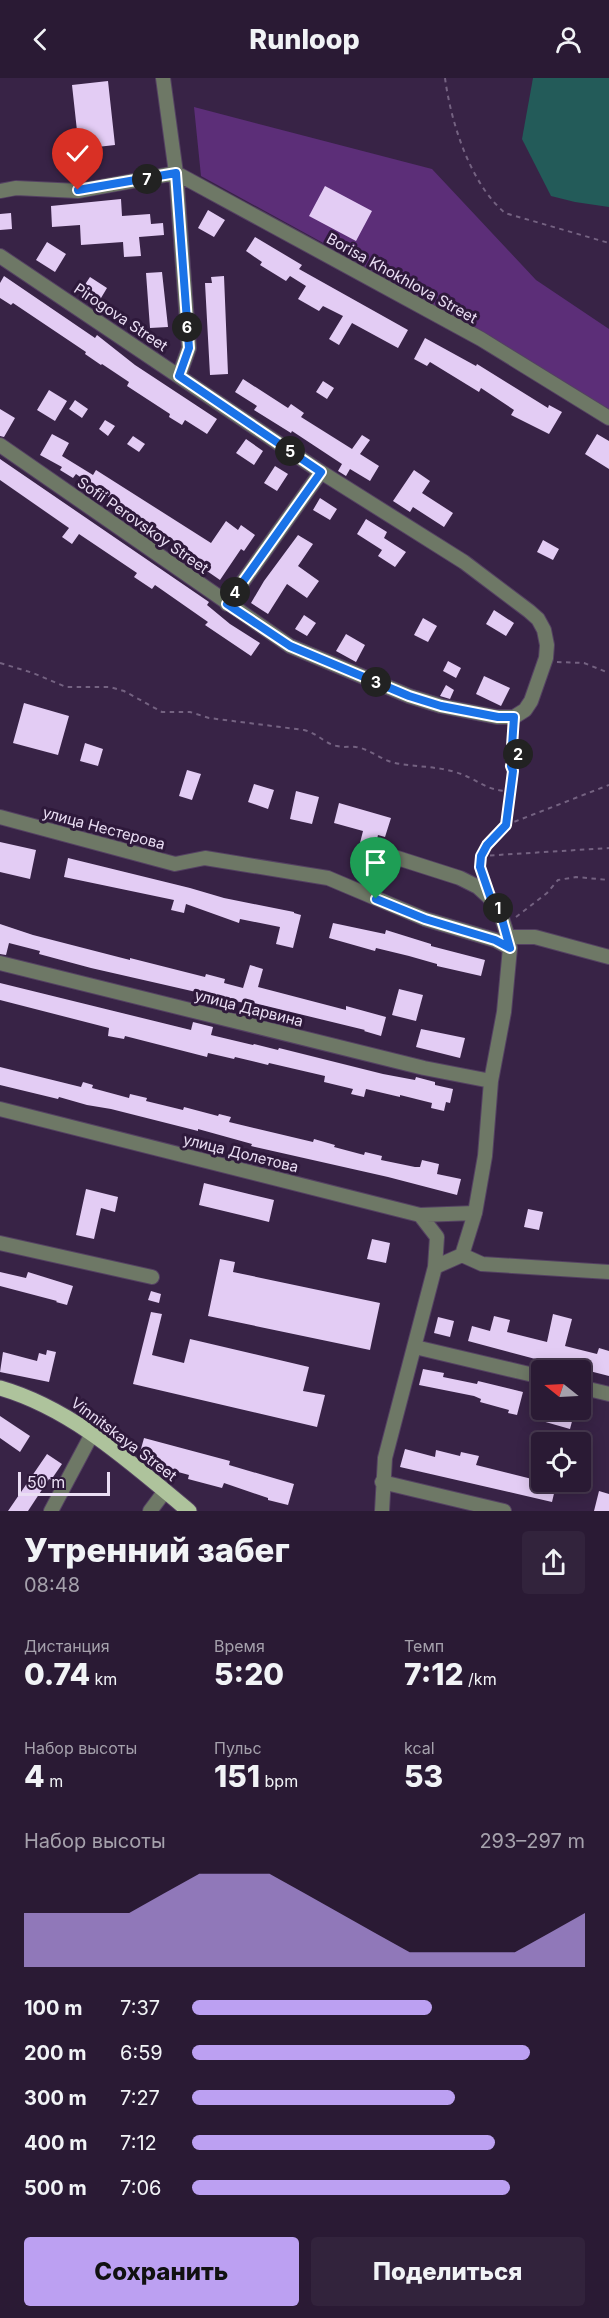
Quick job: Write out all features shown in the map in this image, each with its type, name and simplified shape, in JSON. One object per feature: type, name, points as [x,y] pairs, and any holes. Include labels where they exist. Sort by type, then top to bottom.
[{"type":"main road","name":"Vinnitskaya Street","points":[[0,1388],[27,1396],[58,1412],[92,1434],[189,1511]]},
{"type":"street","points":[[163,78],[176,173],[189,348],[179,376]]},
{"type":"street","points":[[0,191],[16,188],[78,190],[176,173]]},
{"type":"street","name":"Borisa Khokhlova Street","points":[[176,173],[481,339],[609,418]]},
{"type":"street","name":"Pirogova Street","points":[[0,256],[321,472],[464,562],[538,619],[548,645],[546,658]]},
{"type":"street","name":"Sofii Perovskoy Street","points":[[0,445],[290,646],[409,696],[441,706],[498,717],[514,717]]},
{"type":"street","points":[[227,604],[321,472]]},
{"type":"street","points":[[514,717],[525,710],[531,701],[546,658]]},
{"type":"street","name":"улица Нестерова","points":[[0,817],[175,864],[205,858],[328,878],[425,919],[495,940],[508,937]]},
{"type":"street","points":[[385,854],[460,878],[478,887],[491,899],[500,912],[508,937],[504,1012],[491,1081],[484,1156],[475,1213],[462,1255]]},
{"type":"street","points":[[508,937],[535,937],[609,957]]},
{"type":"street","name":"улица Дарвина","points":[[0,963],[424,1068],[491,1081]]},
{"type":"street","name":"улица Долетова","points":[[0,1109],[420,1215],[475,1213]]},
{"type":"street","points":[[382,1511],[385,1458],[435,1267],[437,1237],[420,1215]]},
{"type":"street","points":[[0,1243],[152,1277]]},
{"type":"street","points":[[435,1267],[462,1255],[482,1264],[609,1272]]},
{"type":"street","points":[[415,1347],[531,1374]]},
{"type":"street","points":[[591,1390],[609,1394]]},
{"type":"street","points":[[51,1511],[92,1434]]},
{"type":"street","points":[[382,1482],[504,1511]]},
{"type":"street","points":[[150,1511],[165,1491]]},
{"type":"path","points":[[445,78],[449,104],[462,148],[493,203],[505,213],[609,243]]},
{"type":"path","points":[[546,658],[560,662],[584,663],[609,673]]},
{"type":"path","points":[[0,663],[33,673],[66,687],[96,686],[124,691],[162,712],[190,712],[209,718],[304,730],[317,734],[337,746],[356,747],[396,763],[458,773],[483,787],[498,792],[511,791]]},
{"type":"path","points":[[506,825],[513,771],[511,766],[518,760],[510,757],[518,752],[512,746],[514,717]]},
{"type":"path","points":[[483,878],[480,867],[481,856],[487,845],[506,825],[609,785]]},
{"type":"path","points":[[481,856],[609,848]]},
{"type":"path","points":[[508,937],[558,880],[576,877],[609,880]]},
{"type":"shaded area","points":[[533,78],[609,78],[609,207],[551,196],[522,139]]},
{"type":"shaded area","points":[[194,107],[432,169],[536,280],[609,329],[609,411],[347,256],[201,176]]},
{"type":"building","points":[[108,81],[115,145],[79,149],[72,85]]},
{"type":"building","points":[[325,186],[372,211],[356,241],[309,216]]},
{"type":"building","points":[[121,199],[122,216],[150,214],[151,224],[163,223],[164,235],[139,237],[141,256],[124,257],[123,242],[81,245],[80,225],[52,227],[51,206]]},
{"type":"building","points":[[208,210],[225,220],[214,237],[198,228]]},
{"type":"building","points":[[11,213],[12,229],[0,230],[0,214]]},
{"type":"building","points":[[255,237],[302,265],[299,269],[408,330],[398,348],[352,323],[339,345],[329,339],[343,316],[323,306],[319,311],[298,299],[306,286],[290,276],[286,281],[260,265],[262,262],[246,251]]},
{"type":"building","points":[[47,242],[66,254],[55,272],[36,260]]},
{"type":"building","points":[[162,272],[168,327],[150,328],[146,273]]},
{"type":"building","points":[[4,276],[95,338],[97,335],[135,365],[217,419],[207,434],[185,420],[182,425],[169,417],[170,414],[127,386],[129,382],[13,303],[11,305],[0,298],[0,283]]},
{"type":"building","points":[[224,276],[228,374],[210,375],[205,283],[212,283],[211,277]]},
{"type":"building","points":[[90,277],[107,288],[98,303],[84,294],[88,288],[84,286]]},
{"type":"building","points":[[425,338],[476,366],[477,364],[548,408],[549,405],[562,412],[549,434],[511,415],[514,410],[481,388],[479,392],[430,362],[427,366],[414,359]]},
{"type":"building","points":[[243,379],[288,408],[291,404],[304,413],[301,417],[352,449],[362,435],[370,440],[360,454],[379,466],[370,481],[350,469],[346,476],[338,471],[342,464],[292,431],[291,433],[254,410],[257,406],[235,392]]},
{"type":"building","points":[[323,381],[334,388],[327,399],[316,392]]},
{"type":"building","points":[[49,390],[67,401],[55,421],[37,410]]},
{"type":"building","points":[[75,400],[88,409],[82,418],[69,409]]},
{"type":"building","points":[[0,409],[15,418],[4,437],[0,436]]},
{"type":"building","points":[[105,420],[115,426],[108,436],[99,429]]},
{"type":"building","points":[[52,434],[69,443],[62,456],[93,475],[96,470],[211,543],[226,521],[238,530],[241,525],[255,535],[244,551],[241,549],[220,580],[204,569],[207,564],[149,523],[76,474],[73,478],[60,470],[62,467],[40,455]]},
{"type":"building","points":[[597,434],[609,441],[609,469],[585,454]]},
{"type":"building","points":[[133,436],[145,444],[139,452],[127,444]]},
{"type":"building","points":[[246,439],[263,451],[254,465],[236,453]]},
{"type":"building","points":[[0,459],[209,602],[207,605],[230,624],[260,643],[251,656],[205,625],[208,622],[155,585],[152,589],[134,577],[137,573],[79,534],[72,544],[62,537],[69,528],[0,480]]},
{"type":"building","points":[[275,466],[288,474],[277,491],[264,483]]},
{"type":"building","points":[[414,470],[430,481],[422,493],[453,513],[444,527],[413,507],[410,512],[393,501]]},
{"type":"building","points":[[320,498],[337,509],[330,520],[313,510]]},
{"type":"building","points":[[366,519],[387,532],[384,538],[406,552],[395,567],[378,556],[382,550],[357,534]]},
{"type":"building","points":[[298,535],[313,544],[298,566],[319,581],[307,598],[287,584],[268,614],[251,603],[264,581]]},
{"type":"building","points":[[543,540],[559,549],[553,560],[537,552]]},
{"type":"building","points":[[494,610],[514,623],[506,636],[486,624]]},
{"type":"building","points":[[304,615],[316,623],[307,636],[295,629]]},
{"type":"building","points":[[423,618],[437,626],[428,642],[414,635]]},
{"type":"building","points":[[346,634],[365,645],[356,662],[336,651]]},
{"type":"building","points":[[448,661],[461,668],[456,678],[443,671]]},
{"type":"building","points":[[484,676],[510,688],[501,706],[476,694]]},
{"type":"building","points":[[446,685],[454,690],[450,699],[440,696]]},
{"type":"building","points":[[24,703],[69,716],[58,755],[13,743]]},
{"type":"building","points":[[85,743],[103,749],[98,766],[80,761]]},
{"type":"building","points":[[187,770],[201,774],[192,800],[179,796]]},
{"type":"building","points":[[254,784],[274,790],[268,809],[248,802]]},
{"type":"building","points":[[296,791],[319,797],[312,824],[290,819]]},
{"type":"building","points":[[339,803],[391,818],[385,837],[378,835],[373,855],[358,851],[363,831],[334,823]]},
{"type":"building","points":[[0,842],[36,850],[30,879],[0,872]]},
{"type":"building","points":[[68,858],[224,898],[294,912],[301,915],[293,948],[276,944],[280,927],[240,919],[239,923],[186,904],[184,913],[171,910],[174,900],[64,877]]},
{"type":"building","points":[[333,923],[385,934],[386,930],[431,944],[431,946],[485,960],[481,976],[437,966],[437,964],[409,956],[376,948],[375,951],[329,938]]},
{"type":"building","points":[[0,924],[130,960],[130,958],[205,977],[206,974],[225,979],[224,983],[243,988],[250,965],[263,969],[258,987],[346,1010],[346,1006],[386,1017],[381,1036],[254,1003],[253,1005],[91,968],[9,943],[6,955],[0,954]]},
{"type":"building","points":[[0,983],[191,1030],[193,1022],[213,1027],[211,1035],[278,1050],[279,1048],[383,1074],[415,1080],[416,1077],[435,1082],[435,1085],[453,1089],[450,1103],[446,1102],[444,1111],[431,1108],[432,1103],[366,1089],[364,1097],[351,1094],[353,1089],[324,1082],[325,1076],[235,1057],[234,1059],[208,1053],[207,1057],[125,1036],[124,1039],[108,1036],[109,1028],[0,1000]]},
{"type":"building","points":[[399,989],[423,995],[416,1021],[392,1015]]},
{"type":"building","points":[[421,1029],[465,1038],[460,1058],[416,1047]]},
{"type":"building","points":[[0,1067],[81,1087],[83,1082],[93,1085],[92,1088],[129,1098],[130,1094],[147,1098],[146,1101],[183,1110],[184,1107],[218,1116],[219,1114],[231,1117],[229,1122],[313,1142],[314,1139],[364,1155],[365,1152],[382,1156],[381,1160],[415,1167],[420,1167],[422,1160],[439,1164],[437,1174],[461,1179],[457,1195],[251,1146],[252,1144],[198,1129],[198,1131],[0,1085]]},
{"type":"building","points":[[204,1183],[274,1200],[269,1222],[199,1205]]},
{"type":"building","points":[[86,1189],[118,1197],[115,1212],[101,1208],[94,1239],[76,1235]]},
{"type":"building","points":[[528,1209],[543,1212],[539,1230],[524,1227]]},
{"type":"building","points":[[372,1239],[390,1243],[386,1263],[367,1259]]},
{"type":"building","points":[[220,1259],[235,1262],[233,1272],[380,1303],[370,1350],[208,1316]]},
{"type":"building","points":[[0,1272],[26,1278],[28,1272],[73,1286],[67,1305],[0,1286]]},
{"type":"building","points":[[151,1291],[161,1294],[159,1303],[148,1300]]},
{"type":"building","points":[[151,1312],[162,1314],[152,1355],[184,1363],[190,1339],[309,1367],[303,1391],[325,1395],[317,1427],[133,1384]]},
{"type":"building","points":[[553,1314],[572,1319],[565,1346],[597,1354],[599,1348],[609,1351],[609,1376],[591,1371],[591,1360],[539,1360],[468,1341],[472,1326],[490,1331],[494,1316],[510,1320],[507,1332],[547,1342]]},
{"type":"building","points":[[438,1317],[454,1321],[450,1337],[434,1333]]},
{"type":"building","points":[[47,1350],[56,1352],[49,1382],[0,1372],[3,1352],[37,1361],[39,1353],[46,1355]]},
{"type":"building","points":[[423,1369],[444,1373],[443,1377],[477,1384],[478,1381],[523,1392],[517,1415],[508,1413],[509,1410],[480,1402],[481,1399],[474,1396],[419,1385]]},
{"type":"building","points":[[0,1416],[30,1436],[20,1452],[0,1438]]},
{"type":"building","points":[[538,1420],[572,1420],[570,1429]]},
{"type":"building","points":[[144,1438],[230,1461],[229,1465],[294,1484],[288,1505],[224,1483],[222,1488],[188,1479],[189,1475],[160,1467],[161,1462],[139,1456]]},
{"type":"building","points":[[405,1449],[435,1457],[436,1450],[460,1456],[461,1452],[479,1456],[476,1465],[531,1479],[531,1492],[554,1492],[552,1502],[400,1467]]},
{"type":"building","points":[[47,1454],[62,1464],[28,1511],[8,1511]]},
{"type":"building","points":[[599,1491],[609,1494],[609,1511],[594,1511]]},
{"type":"route","points":[[78,190],[176,173],[189,348],[179,376],[321,472],[227,604],[290,646],[409,696],[441,706],[498,717],[514,717],[512,746],[518,752],[517,755],[510,757],[518,760],[511,766],[513,771],[506,825],[487,845],[481,856],[480,867],[491,899],[500,912],[510,948],[495,940],[425,919],[376,899]]}]
